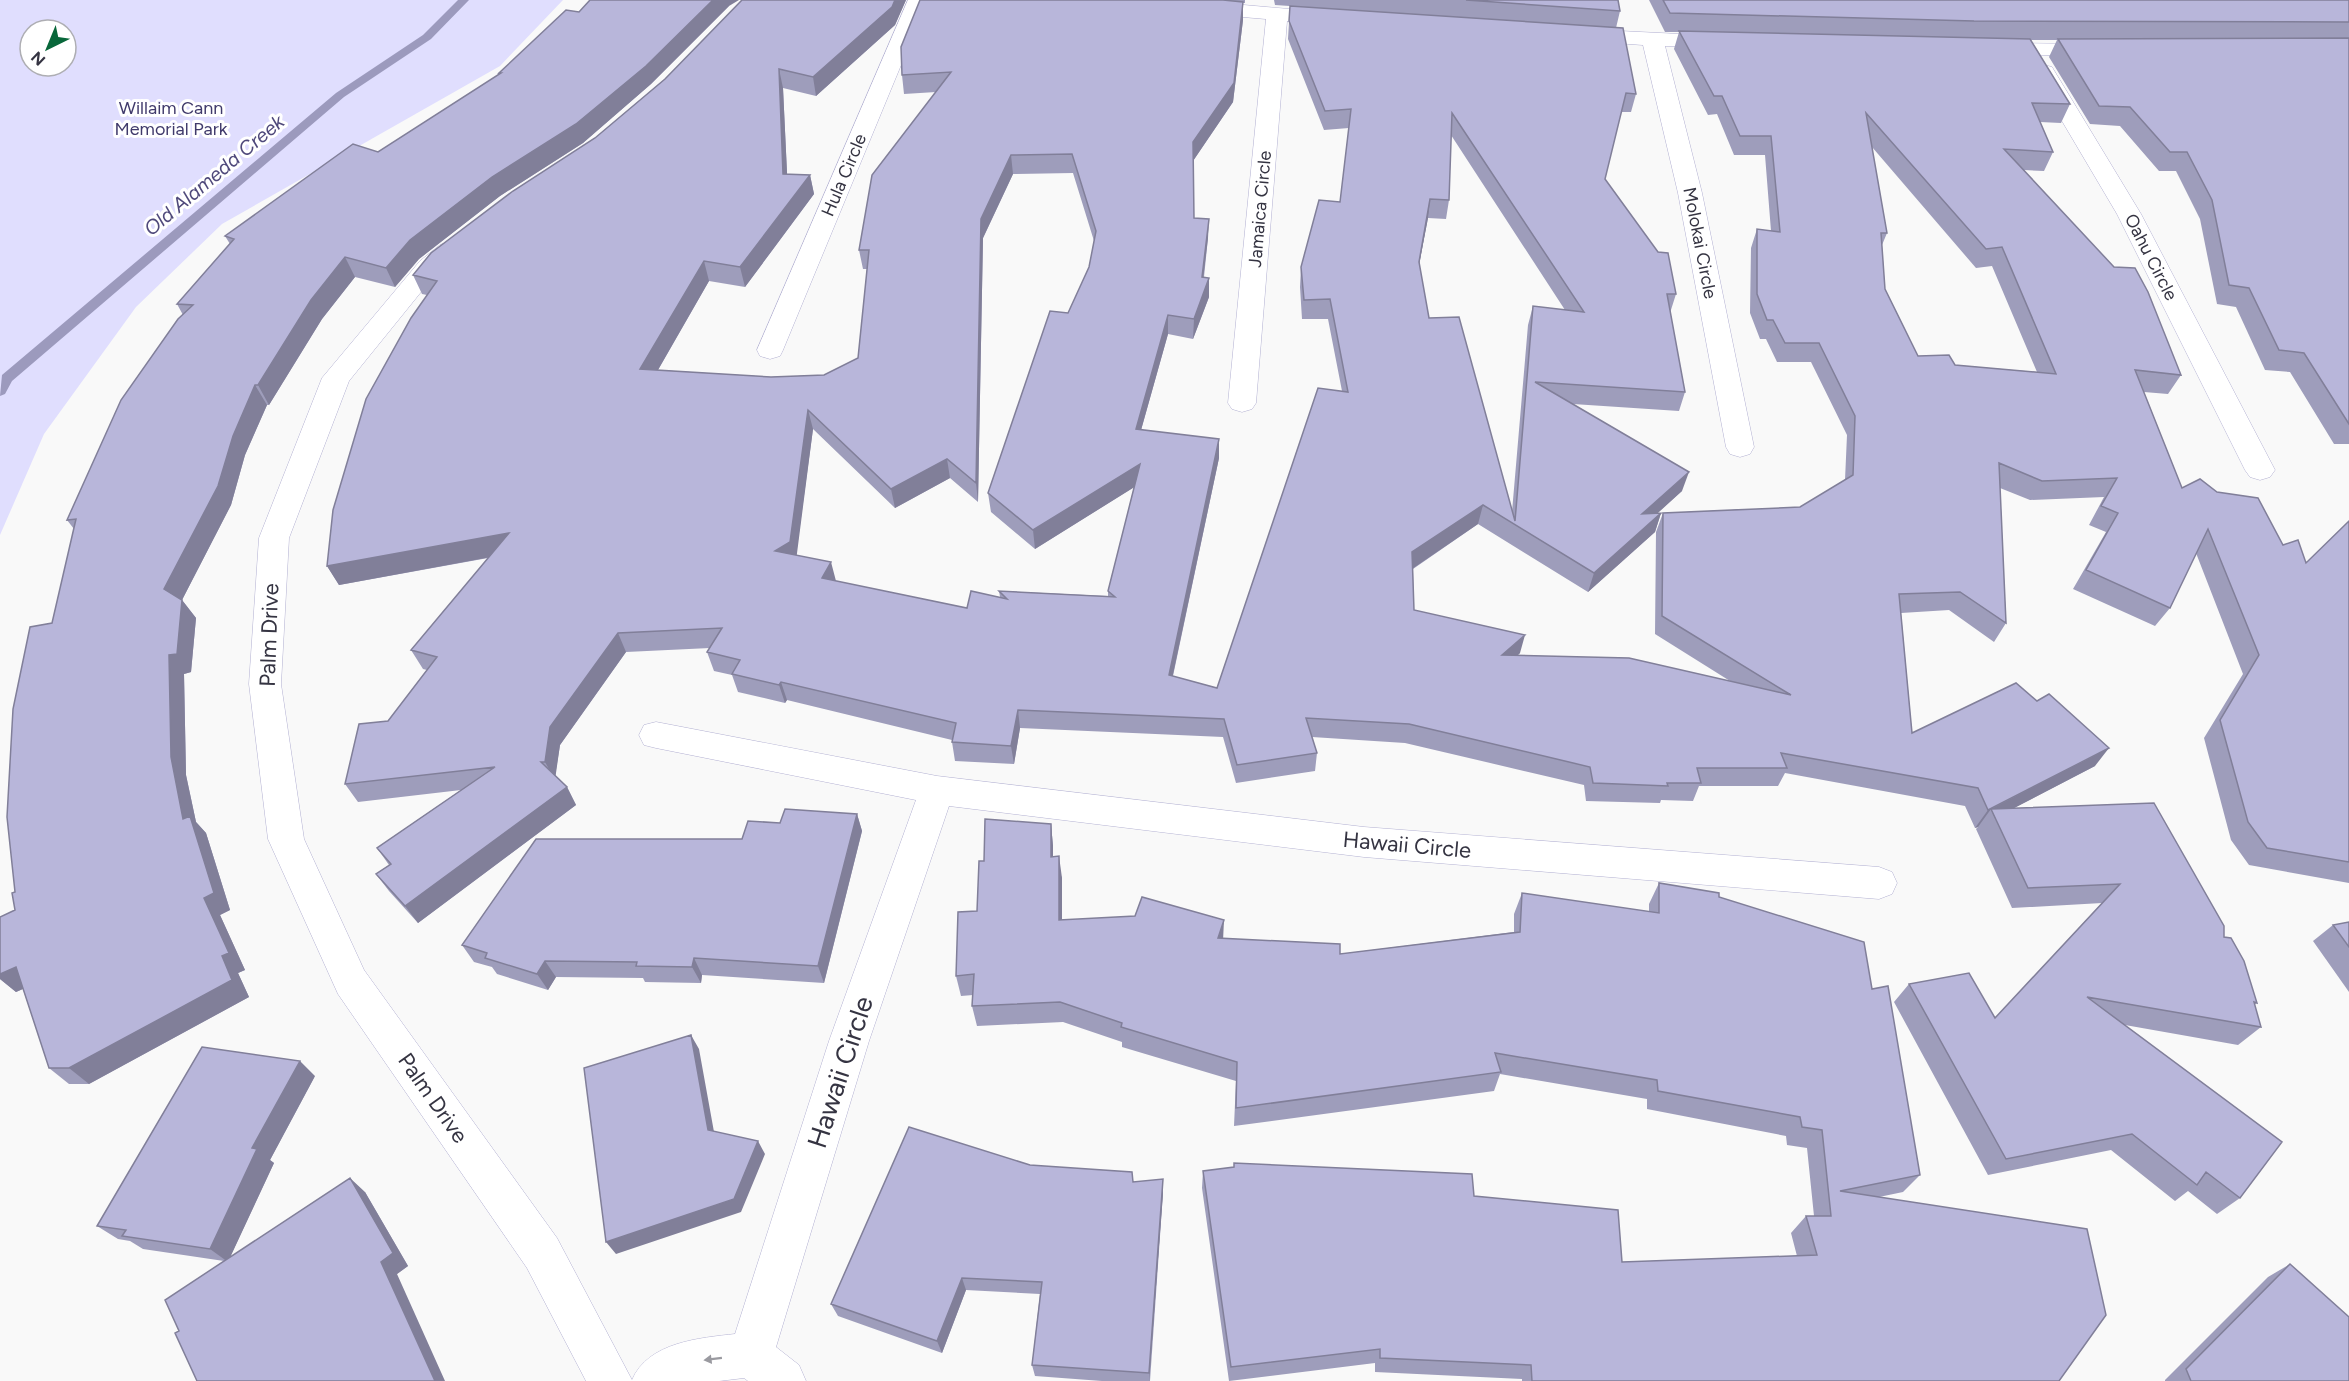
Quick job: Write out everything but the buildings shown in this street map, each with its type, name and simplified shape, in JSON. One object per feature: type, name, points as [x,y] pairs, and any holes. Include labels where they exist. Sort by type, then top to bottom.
[{"type":"street","name":"Hula Circle","points":[[770,350],[918,0]]},
{"type":"street","points":[[1114,0],[1357,21]]},
{"type":"street","name":"Jamaica Circle","points":[[1242,403],[1277,15]]},
{"type":"street","points":[[1562,34],[1746,43]]},
{"type":"street","name":"Molokai Circle","points":[[1653,40],[1690,193],[1740,447]]},
{"type":"street","points":[[1974,49],[2114,50]]},
{"type":"street","name":"Oahu Circle","points":[[2031,50],[2129,214],[2260,470]]},
{"type":"street","name":"Palm Drive","points":[[474,231],[429,266],[336,378],[274,538],[265,684],[286,839],[351,982],[542,1253],[610,1381]]},
{"type":"street","name":"Hawaii Circle","points":[[656,735],[937,790],[1364,842],[1879,883]]},
{"type":"street","name":"Hawaii Circle","points":[[767,1368],[849,1041],[937,790]]},
{"type":"street","points":[[654,1381],[688,1362],[767,1368]]},
{"type":"green space","name":"Willaim Cann Memorial Park","points":[[0,0],[563,0],[500,66],[222,224],[136,307],[44,434],[0,535]]},
{"type":"waterway","name":"Old Alameda Creek","points":[[0,391],[7,378],[340,95],[427,37],[464,0]]}]
